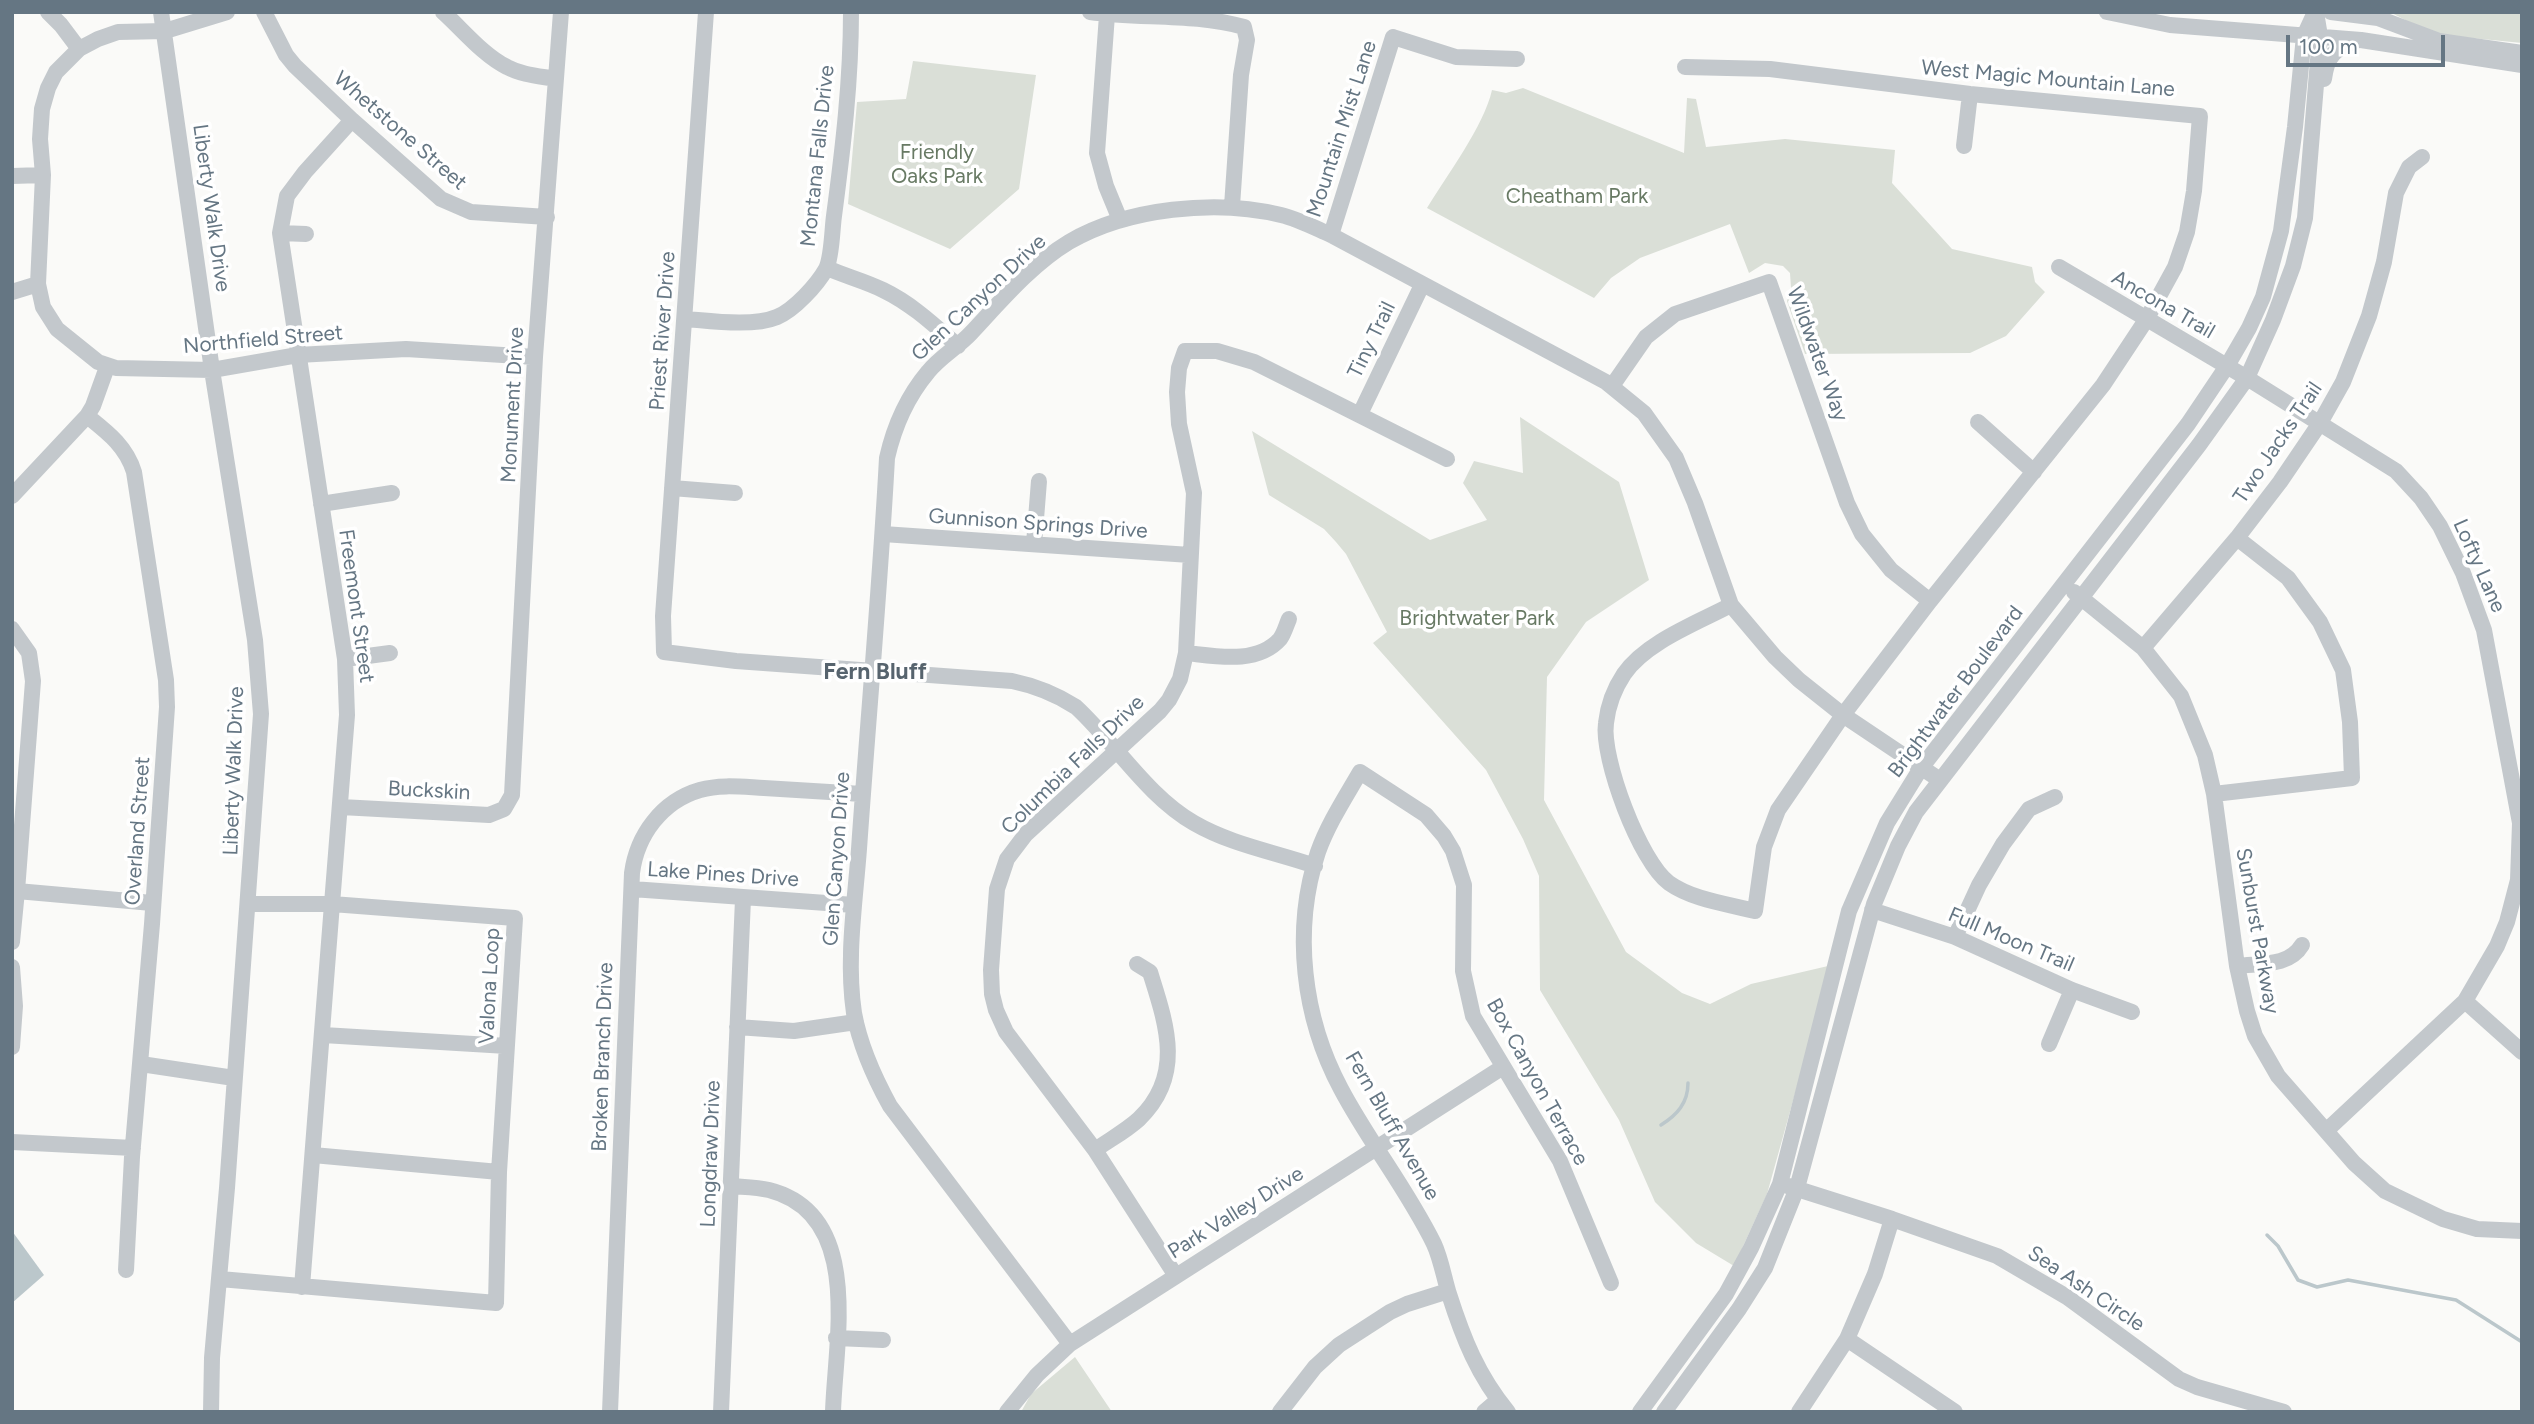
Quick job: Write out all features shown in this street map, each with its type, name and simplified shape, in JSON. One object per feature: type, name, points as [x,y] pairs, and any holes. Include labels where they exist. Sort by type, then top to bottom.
[{"type":"street","points":[[48,12],[79,49]]},
{"type":"street","name":"Liberty Walk Drive","points":[[161,12],[260,686],[261,741],[212,1358],[211,1412]]},
{"type":"street","points":[[12,496],[87,416],[107,367],[57,329],[43,307],[38,284],[43,176],[40,139],[42,109],[48,88],[56,72],[79,49],[118,32],[164,31],[227,12]]},
{"type":"street","name":"Whetstone Street","points":[[264,12],[286,55],[352,120],[441,199],[471,212],[547,217]]},
{"type":"street","points":[[443,12],[507,68],[527,75],[555,79]]},
{"type":"street","name":"Monument Drive","points":[[510,801],[513,791],[525,586],[534,357],[561,12]]},
{"type":"street","name":"Priest River Drive","points":[[706,12],[663,616],[664,652],[736,661],[873,672]]},
{"type":"street","name":"Montana Falls Drive","points":[[686,319],[729,322],[759,321],[776,317],[801,300],[827,268],[845,135],[850,12]]},
{"type":"street","points":[[1090,12],[1107,15],[1169,16],[1228,22],[1244,27],[1247,40],[1241,75],[1233,206]]},
{"type":"street","points":[[2107,12],[2169,25],[2361,40],[2522,65]]},
{"type":"street","name":"Brightwater Boulevard","points":[[1640,1412],[1726,1294],[1751,1248],[1780,1184],[1849,911],[1887,823],[1921,768],[2188,424],[2249,328],[2263,297],[2281,231],[2304,36],[2316,12]]},
{"type":"street","name":"Brightwater Boulevard","points":[[1664,1412],[1765,1268],[1797,1188],[1872,910],[1898,846],[1916,812],[2199,445],[2247,378],[2293,266],[2305,218],[2320,36],[2316,12]]},
{"type":"street","points":[[2331,12],[2378,18],[2439,41],[2522,52]]},
{"type":"street","points":[[1107,15],[1097,153],[1106,186],[1120,219]]},
{"type":"street","name":"Mountain Mist Lane","points":[[1331,235],[1394,37],[1457,57],[1517,59]]},
{"type":"street","points":[[2313,129],[2321,106],[2325,66],[2339,48],[2361,40]]},
{"type":"street","name":"West Magic Mountain Lane","points":[[1685,67],[1770,69],[1970,94],[2200,116],[2194,191],[2187,232],[2175,267],[2146,320],[2103,385],[1930,601],[1843,715],[1779,810],[1764,847],[1755,911],[1691,894],[1669,883],[1650,862],[1635,834],[1609,760],[1605,725],[1613,693],[1626,671],[1646,651],[1731,605]]},
{"type":"street","points":[[1964,146],[1970,94]]},
{"type":"street","name":"Freemont Street","points":[[332,904],[347,715],[345,659],[280,233],[283,208],[293,187],[352,120]]},
{"type":"street","name":"Two Jacks Trail","points":[[2143,648],[2237,538],[2320,423],[2343,382],[2369,316],[2384,262],[2396,193],[2409,167],[2422,157]]},
{"type":"street","points":[[12,176],[43,176]]},
{"type":"street","name":"Glen Canyon Drive","points":[[1070,1344],[890,1106],[873,1074],[856,1022],[851,974],[887,458],[897,424],[909,400],[929,371],[958,346],[1030,272],[1069,242],[1120,219],[1169,211],[1233,206],[1283,215],[1331,235],[1612,386],[1644,413],[1676,458],[1731,605],[1775,657],[1843,715],[1940,780]]},
{"type":"street","points":[[280,233],[306,234]]},
{"type":"street","name":"Ancona Trail","points":[[2059,267],[2247,378]]},
{"type":"street","points":[[827,268],[882,289],[915,307],[958,346]]},
{"type":"street","name":"Wildwater Way","points":[[1612,386],[1646,337],[1675,314],[1769,282],[1847,503],[1862,534],[1891,570],[1930,601]]},
{"type":"street","points":[[12,292],[38,284]]},
{"type":"street","name":"Tiny Trail","points":[[1360,414],[1422,285]]},
{"type":"street","name":"Northfield Street","points":[[107,367],[212,370],[298,355],[406,349],[534,357]]},
{"type":"street","name":"Columbia Falls Drive","points":[[1176,1276],[1094,1150],[1006,1032],[992,994],[991,970],[997,889],[1007,859],[1026,834],[1160,711],[1170,700],[1180,679],[1185,653],[1194,493],[1179,424],[1177,392],[1185,351],[1217,351],[1254,362],[1447,459]]},
{"type":"street","name":"Lofty Lane","points":[[2247,378],[2396,471],[2421,498],[2446,537],[2463,573],[2484,630],[2520,823],[2518,880],[2507,922],[2497,946],[2465,1001],[2327,1130]]},
{"type":"street","name":"Overland Street","points":[[87,416],[124,449],[134,472],[166,680],[167,730],[133,1148],[126,1270]]},
{"type":"street","points":[[1978,422],[2034,472]]},
{"type":"street","points":[[1034,544],[1039,481]]},
{"type":"street","points":[[672,488],[735,493]]},
{"type":"street","points":[[321,504],[392,494]]},
{"type":"street","name":"Gunnison Springs Drive","points":[[883,534],[1190,555]]},
{"type":"street","points":[[2214,794],[2353,778],[2350,722],[2343,670],[2320,622],[2288,579],[2237,538]]},
{"type":"street","name":"Sunburst Parkway","points":[[2064,585],[2143,648],[2181,696],[2205,755],[2214,794],[2237,966],[2255,1036],[2267,1059],[2291,1091],[2354,1163],[2385,1191],[2443,1219],[2477,1229],[2522,1231]]},
{"type":"street","points":[[1185,653],[1220,657],[1258,652],[1278,641],[1289,619]]},
{"type":"street","points":[[12,629],[29,653],[33,681],[12,942]]},
{"type":"street","points":[[345,659],[390,653]]},
{"type":"street","points":[[873,672],[1012,681],[1054,694],[1076,707],[1161,797],[1195,824],[1245,845],[1315,866]]},
{"type":"street","name":"Fern Bluff Avenue","points":[[1360,772],[1329,828],[1315,866],[1304,922],[1310,1004],[1319,1038],[1340,1088],[1414,1204],[1436,1248],[1448,1292],[1474,1362],[1503,1406]]},
{"type":"street","name":"Box Canyon Terrace","points":[[1360,772],[1426,815],[1453,851],[1464,885],[1464,971],[1468,998],[1477,1024],[1560,1161],[1611,1283]]},
{"type":"street","name":"Broken Branch Drive","points":[[610,1412],[633,865],[637,850],[648,828],[664,810],[676,800],[699,790],[724,786],[862,794]]},
{"type":"street","points":[[1955,937],[1979,885],[2003,844],[2029,809],[2056,797]]},
{"type":"street","name":"Buckskin","points":[[341,807],[489,815],[504,809],[510,801]]},
{"type":"street","name":"Lake Pines Drive","points":[[632,889],[854,905]]},
{"type":"street","points":[[17,891],[152,903]]},
{"type":"street","name":"Longdraw Drive","points":[[721,1412],[743,899]]},
{"type":"street","points":[[248,904],[332,904],[302,1287]]},
{"type":"street","name":"Valona Loop","points":[[220,1279],[496,1303],[499,1172],[514,918],[332,904]]},
{"type":"street","name":"Full Moon Trail","points":[[1872,910],[1955,937],[2072,990],[2132,1012]]},
{"type":"street","points":[[2237,966],[2287,960],[2297,954],[2302,945]]},
{"type":"street","points":[[1094,1150],[1142,1116],[1158,1093],[1168,1063],[1166,1024],[1150,972],[1137,964]]},
{"type":"street","points":[[12,967],[15,1006],[12,1047]]},
{"type":"street","points":[[2049,1044],[2072,990]]},
{"type":"street","points":[[2465,1001],[2522,1052]]},
{"type":"street","points":[[737,1027],[809,1030],[856,1022]]},
{"type":"street","points":[[323,1035],[507,1045]]},
{"type":"street","points":[[141,1064],[234,1078]]},
{"type":"street","name":"Park Valley Drive","points":[[1007,1412],[1037,1375],[1070,1344],[1503,1067]]},
{"type":"street","points":[[12,1142],[133,1148]]},
{"type":"street","points":[[313,1155],[499,1172]]},
{"type":"street","name":"Sea Ash Circle","points":[[1780,1184],[1997,1256],[2067,1297],[2179,1379],[2197,1387],[2284,1412]]},
{"type":"street","points":[[732,1186],[775,1192],[798,1203],[825,1233],[835,1262],[836,1338],[832,1412]]},
{"type":"street","points":[[1799,1412],[1847,1339],[1875,1274],[1892,1219]]},
{"type":"street","points":[[1280,1412],[1315,1367],[1339,1345],[1390,1312],[1448,1292]]},
{"type":"street","points":[[836,1338],[883,1340]]},
{"type":"street","points":[[1847,1339],[1955,1412]]},
{"type":"street","points":[[1485,1412],[1503,1406]]},
{"type":"green space","points":[[2390,12],[2522,12],[2522,43],[2441,35],[2424,30]]},
{"type":"green space","name":"Friendly Oaks Park","points":[[913,61],[1036,75],[1019,189],[950,249],[848,204],[857,102],[906,99]]},
{"type":"green space","name":"Cheatham Park","points":[[1523,88],[1684,153],[1687,98],[1696,99],[1706,147],[1785,139],[1895,150],[1892,183],[1952,249],[2032,267],[2035,282],[2045,292],[2006,336],[1970,353],[1805,354],[1787,301],[1791,288],[1790,273],[1783,266],[1765,263],[1749,273],[1730,224],[1640,258],[1611,278],[1594,298],[1427,208],[1473,134],[1492,90],[1506,93]]},
{"type":"green space","name":"Brightwater Park","points":[[1520,417],[1619,482],[1649,580],[1586,622],[1547,677],[1544,800],[1626,952],[1682,993],[1710,1004],[1751,984],[1828,966],[1767,1194],[1734,1266],[1696,1243],[1655,1202],[1619,1120],[1540,990],[1539,876],[1523,839],[1486,770],[1373,643],[1387,632],[1346,554],[1324,529],[1269,495],[1252,431],[1430,540],[1487,520],[1463,483],[1474,461],[1523,473]]},
{"type":"green space","points":[[1075,1357],[1112,1412],[1021,1412],[1031,1394]]},
{"type":"shaded area","points":[[12,1231],[44,1275],[12,1303]]},
{"type":"waterway","points":[[1661,1125],[1680,1108],[1686,1097],[1688,1083]]},
{"type":"waterway","points":[[2267,1235],[2278,1246],[2298,1280],[2317,1287],[2348,1280],[2456,1300],[2522,1342]]},
{"type":"district","name":"Fern Bluff","points":[[875,672]]}]
